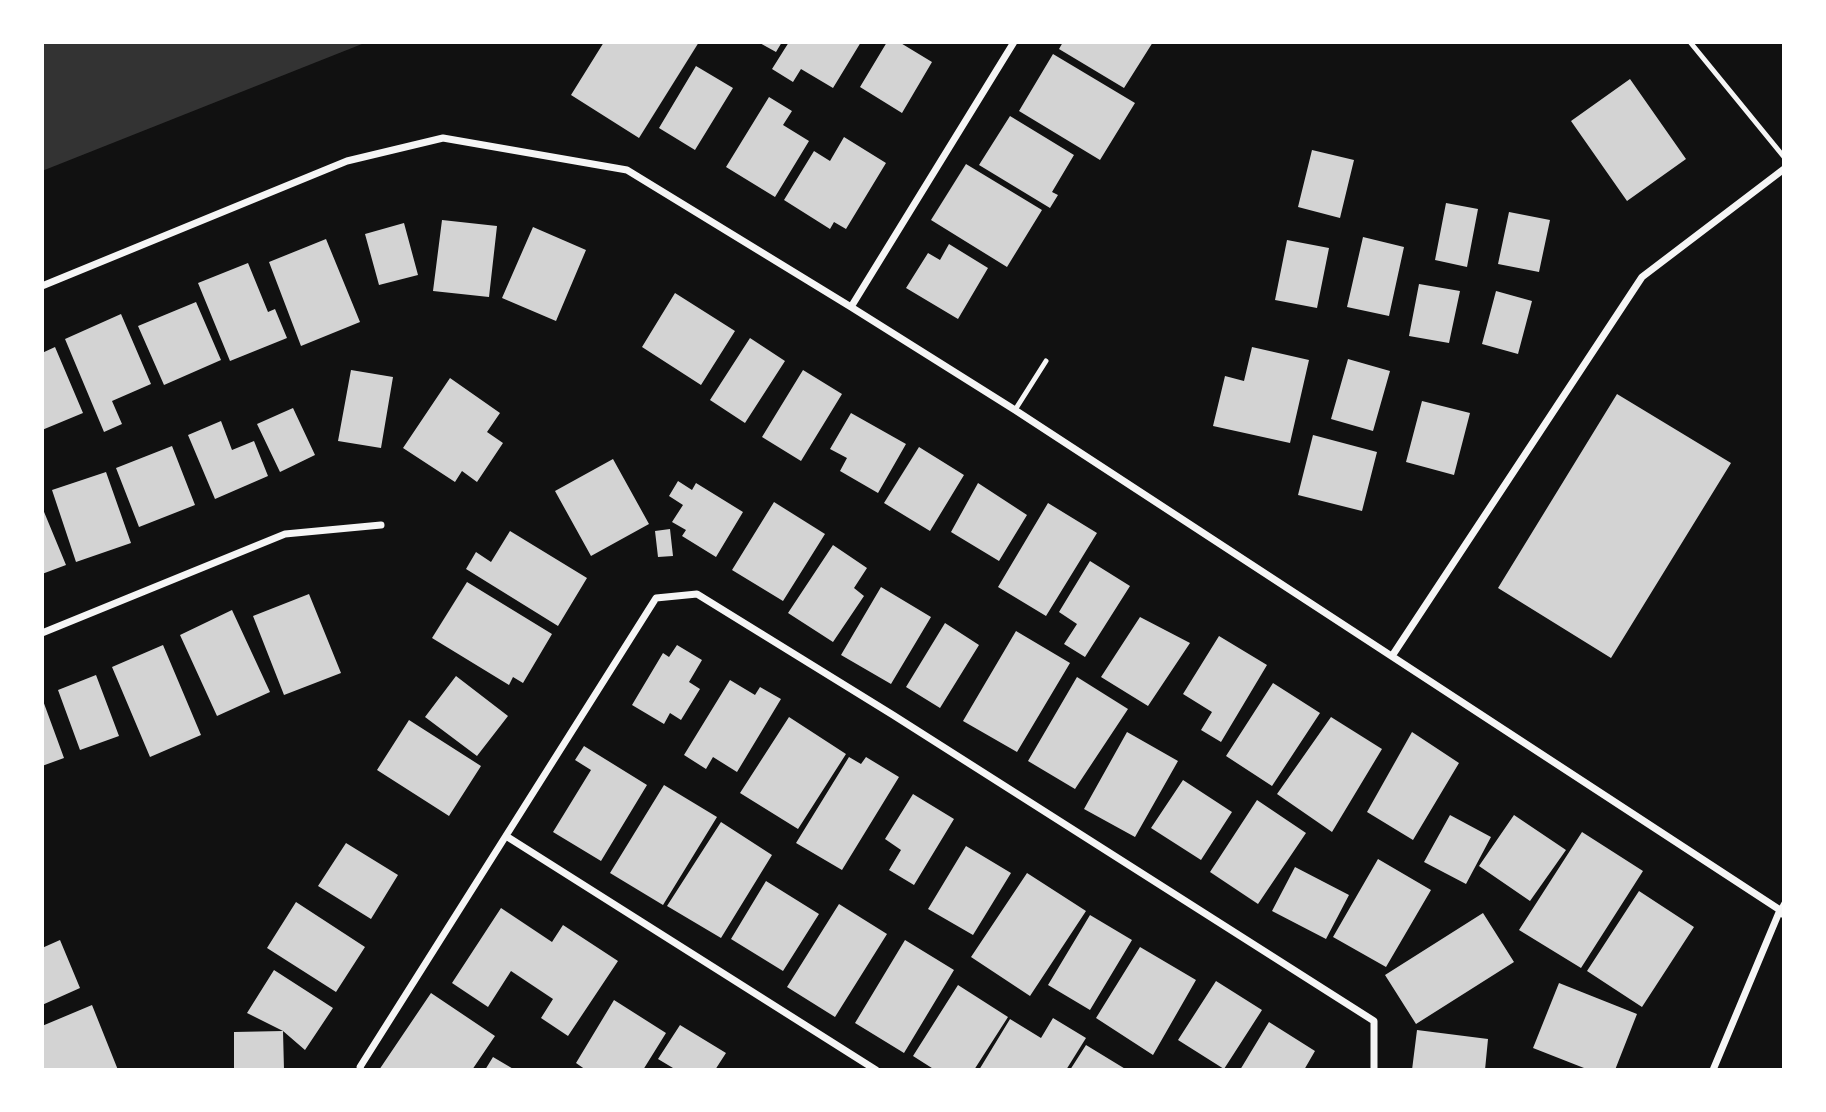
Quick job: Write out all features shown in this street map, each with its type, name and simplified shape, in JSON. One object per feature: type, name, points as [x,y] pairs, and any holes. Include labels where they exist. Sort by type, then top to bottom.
[{"type":"street","points":[[851,307],[1014,42]]},
{"type":"street","points":[[42,286],[347,160],[443,138],[627,170],[1015,410],[1783,909],[1713,1070]]},
{"type":"street","points":[[1392,656],[1642,277],[1784,169]]},
{"type":"street","points":[[42,633],[285,534],[381,525]]},
{"type":"street","points":[[360,1068],[656,598],[697,594],[893,715],[1374,1021],[1374,1070]]},
{"type":"street","points":[[506,836],[876,1070]]},
{"type":"lane","points":[[1690,42],[1784,158]]},
{"type":"lane","points":[[1015,410],[1046,361]]},
{"type":"shaded area","points":[[42,42],[367,42],[42,171]]},
{"type":"building","points":[[604,42],[699,42],[639,138],[571,95]]},
{"type":"building","points":[[758,42],[782,42],[776,52]]},
{"type":"building","points":[[789,42],[861,42],[833,88],[801,69],[793,82],[772,69]]},
{"type":"building","points":[[887,42],[899,42],[932,62],[902,113],[860,87]]},
{"type":"building","points":[[1063,42],[1153,42],[1124,88],[1059,49]]},
{"type":"building","points":[[1053,54],[1135,103],[1100,160],[1019,111]]},
{"type":"building","points":[[696,66],[733,88],[695,150],[659,128]]},
{"type":"building","points":[[1630,79],[1686,159],[1627,201],[1571,121]]},
{"type":"building","points":[[769,97],[792,111],[783,125],[809,141],[775,197],[726,167]]},
{"type":"building","points":[[1010,116],[1074,155],[1052,192],[1058,195],[1050,208],[979,165]]},
{"type":"building","points":[[844,137],[886,163],[846,229],[834,222],[830,229],[784,200],[814,151],[830,161]]},
{"type":"building","points":[[1312,150],[1354,160],[1340,218],[1298,207]]},
{"type":"building","points":[[966,164],[1042,210],[1007,267],[931,220]]},
{"type":"building","points":[[1446,203],[1478,209],[1467,267],[1435,260]]},
{"type":"building","points":[[1509,212],[1550,220],[1539,272],[1498,264]]},
{"type":"building","points":[[442,220],[497,226],[489,297],[433,291]]},
{"type":"building","points":[[404,223],[418,275],[379,285],[365,234]]},
{"type":"building","points":[[533,227],[586,250],[556,321],[502,298]]},
{"type":"building","points":[[1363,237],[1404,247],[1389,316],[1347,307]]},
{"type":"building","points":[[326,239],[360,322],[301,346],[269,262]]},
{"type":"building","points":[[1287,240],[1329,248],[1317,308],[1275,300]]},
{"type":"building","points":[[949,244],[988,268],[958,319],[906,288],[928,253],[940,260]]},
{"type":"building","points":[[248,263],[268,312],[275,309],[287,338],[230,361],[198,283]]},
{"type":"building","points":[[1419,284],[1460,291],[1449,343],[1409,336]]},
{"type":"building","points":[[1496,291],[1532,301],[1518,354],[1482,344]]},
{"type":"building","points":[[675,293],[735,331],[701,385],[642,347]]},
{"type":"building","points":[[196,302],[221,360],[164,385],[138,326]]},
{"type":"building","points":[[121,314],[151,384],[112,401],[122,424],[104,432],[65,339]]},
{"type":"building","points":[[750,338],[785,361],[745,423],[710,400]]},
{"type":"building","points":[[55,347],[83,413],[42,430],[42,353]]},
{"type":"building","points":[[1252,347],[1309,360],[1290,443],[1213,426],[1225,376],[1244,381]]},
{"type":"building","points":[[1348,359],[1390,371],[1373,431],[1331,419]]},
{"type":"building","points":[[351,370],[393,377],[381,448],[338,441]]},
{"type":"building","points":[[803,370],[842,394],[801,461],[762,437]]},
{"type":"building","points":[[450,378],[500,413],[487,432],[503,443],[477,482],[462,471],[455,482],[403,448]]},
{"type":"building","points":[[1617,394],[1731,463],[1611,658],[1498,588]]},
{"type":"building","points":[[1422,401],[1470,413],[1454,475],[1406,462]]},
{"type":"building","points":[[293,408],[315,455],[280,472],[257,424]]},
{"type":"building","points":[[851,413],[906,444],[878,493],[840,471],[847,458],[830,449]]},
{"type":"building","points":[[221,421],[232,450],[254,441],[268,476],[215,499],[188,435]]},
{"type":"building","points":[[1313,435],[1377,452],[1362,511],[1298,495]]},
{"type":"building","points":[[172,446],[195,505],[139,527],[116,468]]},
{"type":"building","points":[[919,447],[964,475],[930,531],[884,503]]},
{"type":"building","points":[[613,459],[649,524],[591,556],[555,491]]},
{"type":"building","points":[[106,472],[131,543],[76,562],[52,490]]},
{"type":"building","points":[[678,481],[692,490],[696,483],[743,512],[716,557],[682,536],[686,530],[672,522],[683,505],[669,496]]},
{"type":"building","points":[[978,483],[1027,515],[999,561],[951,532]]},
{"type":"building","points":[[774,502],[825,534],[783,601],[732,570]]},
{"type":"building","points":[[1048,503],[1097,533],[1046,616],[998,587]]},
{"type":"building","points":[[42,507],[66,565],[42,574]]},
{"type":"building","points":[[670,529],[673,556],[658,557],[655,531]]},
{"type":"building","points":[[510,531],[587,578],[558,626],[466,569],[476,552],[491,562]]},
{"type":"building","points":[[833,545],[867,568],[854,588],[864,596],[833,642],[788,613]]},
{"type":"building","points":[[1090,561],[1130,586],[1085,657],[1064,644],[1077,624],[1059,612]]},
{"type":"building","points":[[467,582],[552,634],[523,683],[513,677],[509,685],[432,638]]},
{"type":"building","points":[[881,587],[931,617],[891,684],[841,655]]},
{"type":"building","points":[[309,594],[341,673],[284,695],[253,616]]},
{"type":"building","points":[[232,610],[270,692],[217,716],[180,635]]},
{"type":"building","points":[[1140,617],[1190,643],[1148,706],[1101,677]]},
{"type":"building","points":[[945,623],[979,645],[940,708],[906,687]]},
{"type":"building","points":[[1016,631],[1070,663],[1017,752],[963,721]]},
{"type":"building","points":[[1219,636],[1267,665],[1221,742],[1201,730],[1212,712],[1183,694]]},
{"type":"building","points":[[163,645],[201,735],[150,757],[112,667]]},
{"type":"building","points":[[677,645],[702,660],[689,682],[700,689],[681,720],[670,713],[664,724],[632,705],[663,653],[669,657]]},
{"type":"building","points":[[96,675],[119,736],[80,750],[58,690]]},
{"type":"building","points":[[456,676],[508,716],[477,756],[425,717]]},
{"type":"building","points":[[1077,677],[1128,709],[1075,789],[1028,761]]},
{"type":"building","points":[[730,680],[755,695],[760,687],[781,699],[737,772],[713,757],[706,769],[684,755]]},
{"type":"building","points":[[1273,683],[1320,713],[1272,786],[1226,756]]},
{"type":"building","points":[[42,698],[64,758],[42,766]]},
{"type":"building","points":[[789,717],[846,754],[798,829],[740,793]]},
{"type":"building","points":[[1331,717],[1382,749],[1332,832],[1277,794]]},
{"type":"building","points":[[409,720],[481,766],[449,816],[377,770]]},
{"type":"building","points":[[1127,732],[1178,761],[1135,837],[1084,809]]},
{"type":"building","points":[[1412,732],[1459,763],[1413,840],[1367,812]]},
{"type":"building","points":[[584,746],[647,785],[601,861],[553,832],[591,770],[575,760]]},
{"type":"building","points":[[849,757],[861,764],[866,757],[899,777],[842,870],[796,843]]},
{"type":"building","points":[[1183,780],[1232,812],[1201,860],[1151,828]]},
{"type":"building","points":[[664,785],[717,817],[663,905],[610,873]]},
{"type":"building","points":[[913,794],[954,819],[914,885],[889,870],[901,850],[885,839]]},
{"type":"building","points":[[1257,800],[1306,833],[1258,904],[1210,872]]},
{"type":"building","points":[[1450,815],[1491,837],[1466,884],[1424,862]]},
{"type":"building","points":[[1514,815],[1566,850],[1530,901],[1479,866]]},
{"type":"building","points":[[721,822],[772,855],[721,938],[667,906]]},
{"type":"building","points":[[1582,832],[1643,871],[1581,968],[1519,930]]},
{"type":"building","points":[[346,843],[398,875],[371,919],[318,886]]},
{"type":"building","points":[[966,846],[1011,873],[973,935],[928,909]]},
{"type":"building","points":[[1378,859],[1431,890],[1386,967],[1333,937]]},
{"type":"building","points":[[1295,867],[1349,895],[1326,939],[1272,911]]},
{"type":"building","points":[[1027,873],[1086,911],[1030,996],[971,957]]},
{"type":"building","points":[[766,881],[819,914],[783,971],[731,939]]},
{"type":"building","points":[[1639,891],[1694,927],[1642,1007],[1587,971]]},
{"type":"building","points":[[296,902],[365,947],[336,992],[267,948]]},
{"type":"building","points":[[839,904],[887,934],[835,1017],[787,987]]},
{"type":"building","points":[[501,908],[552,942],[563,925],[618,961],[568,1036],[541,1018],[553,999],[511,971],[488,1007],[452,983]]},
{"type":"building","points":[[1483,913],[1514,962],[1416,1024],[1385,975]]},
{"type":"building","points":[[1090,915],[1132,940],[1090,1010],[1048,985]]},
{"type":"building","points":[[60,940],[80,988],[42,1005],[42,948]]},
{"type":"building","points":[[905,940],[954,970],[904,1053],[855,1023]]},
{"type":"building","points":[[1140,947],[1196,980],[1153,1055],[1096,1018]]},
{"type":"building","points":[[274,970],[333,1008],[305,1050],[283,1031],[247,1013]]},
{"type":"building","points":[[1216,981],[1262,1010],[1224,1069],[1178,1040]]},
{"type":"building","points":[[1559,983],[1637,1014],[1615,1070],[1583,1070],[1584,1068],[1533,1048]]},
{"type":"building","points":[[958,985],[1008,1017],[974,1070],[935,1070],[913,1056]]},
{"type":"building","points":[[431,993],[495,1036],[472,1070],[379,1070]]},
{"type":"building","points":[[614,1000],[666,1033],[643,1070],[586,1070],[576,1063]]},
{"type":"building","points":[[92,1005],[118,1070],[42,1070],[42,1026]]},
{"type":"building","points":[[1053,1018],[1086,1038],[1066,1070],[979,1070],[1010,1019],[1041,1038]]},
{"type":"building","points":[[1269,1022],[1315,1051],[1304,1070],[1240,1070]]},
{"type":"building","points":[[680,1025],[726,1053],[715,1070],[671,1070],[673,1068],[658,1059]]},
{"type":"building","points":[[1417,1030],[1488,1039],[1485,1070],[1412,1070]]},
{"type":"building","points":[[283,1031],[284,1070],[234,1070],[234,1032]]},
{"type":"building","points":[[1086,1045],[1127,1070],[1070,1070]]},
{"type":"building","points":[[493,1057],[515,1070],[485,1070]]}]
